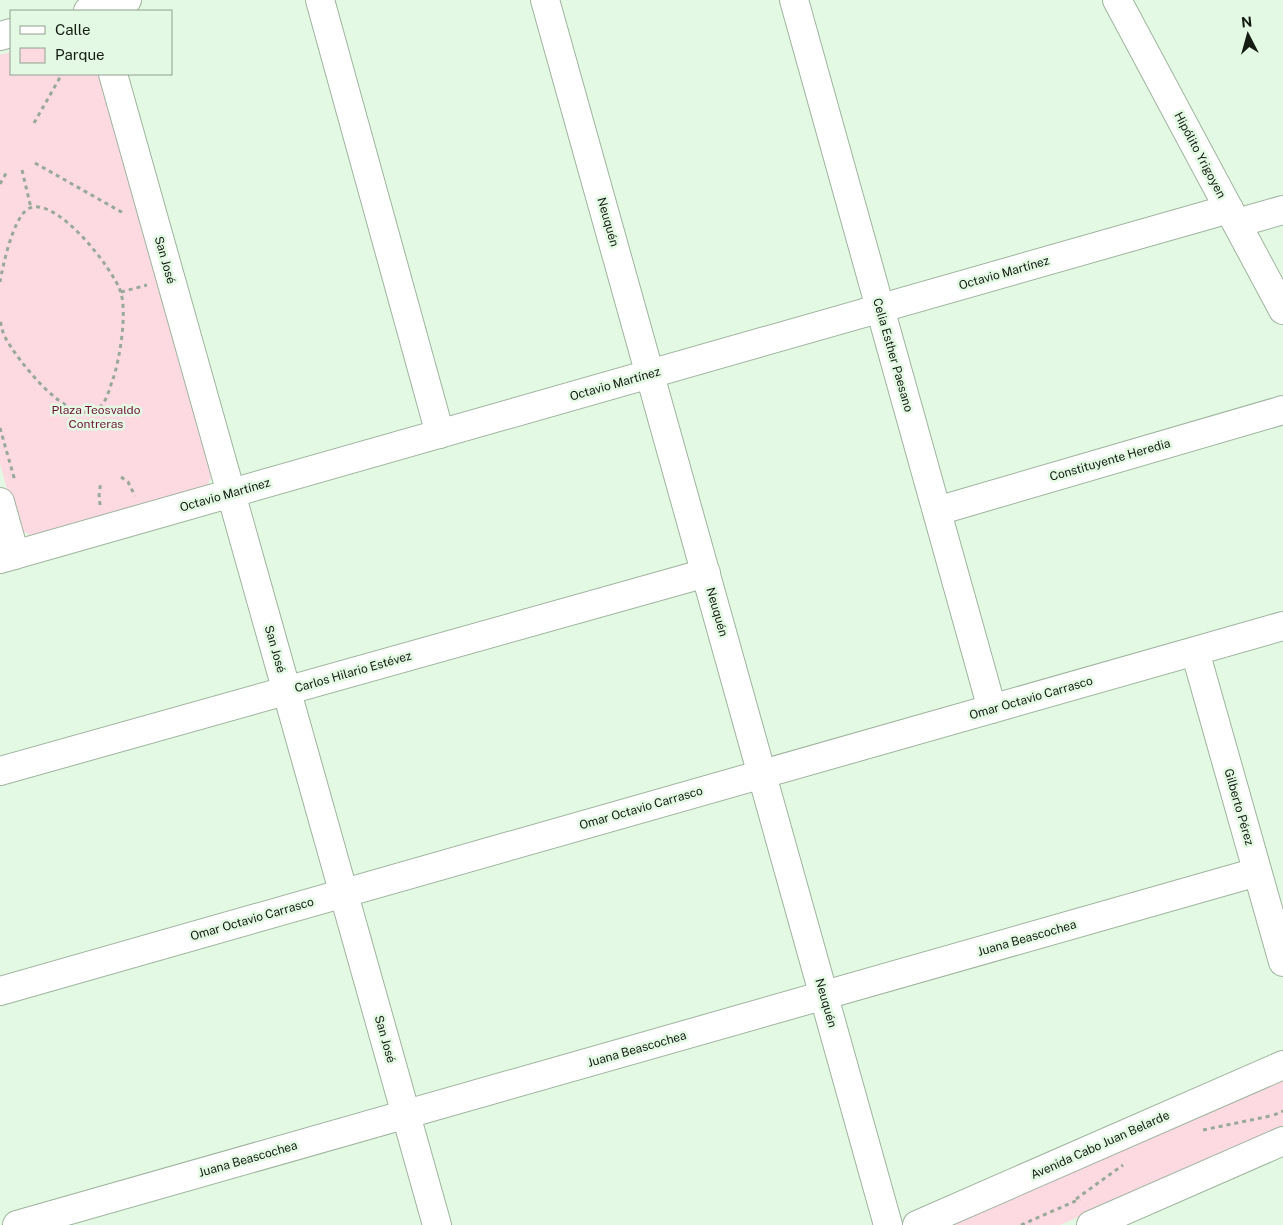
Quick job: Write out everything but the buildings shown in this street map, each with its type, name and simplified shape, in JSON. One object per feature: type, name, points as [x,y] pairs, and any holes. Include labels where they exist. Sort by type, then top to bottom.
[{"type":"street","points":[[92,8],[127,0]]},
{"type":"street","points":[[320,0],[440,434]]},
{"type":"street","name":"Neuquén","points":[[545,0],[888,1225]]},
{"type":"street","name":"Celia Esther Paesano","points":[[794,0],[992,709]]},
{"type":"street","name":"Hipólito Yrigoyen","points":[[1117,0],[1283,310]]},
{"type":"street","name":"San José","points":[[113,75],[437,1225]]},
{"type":"street","name":"Octavio Martínez","points":[[8,557],[880,308],[1233,216],[1283,210]]},
{"type":"street","name":"Constituyente Heredia","points":[[937,511],[1283,410]]},
{"type":"street","points":[[8,493],[8,557]]},
{"type":"street","name":"Carlos Hilario Estévez","points":[[0,771],[706,573]]},
{"type":"street","name":"Omar Octavio Carrasco","points":[[0,991],[1283,626]]},
{"type":"street","name":"Gilberto Pérez","points":[[1195,651],[1283,962]]},
{"type":"street","name":"Juana Beascochea","points":[[17,1225],[1257,872]]},
{"type":"street","name":"Avenida Cabo Juan Belarde","points":[[917,1225],[1283,1065]]},
{"type":"street","points":[[1091,1225],[1283,1141]]},
{"type":"path","points":[[34,123],[61,75]]},
{"type":"path","points":[[34,163],[130,217],[128,208]]},
{"type":"path","points":[[0,184],[8,170]]},
{"type":"path","points":[[22,170],[31,208]]},
{"type":"path","points":[[0,282],[6,254],[23,214],[31,208],[47,210],[73,227],[112,275],[121,292],[122,340],[118,362],[104,402],[96,410],[86,412],[75,409],[50,393],[29,371],[10,345],[2,329],[0,318]]},
{"type":"path","points":[[121,292],[150,284]]},
{"type":"path","points":[[91,411],[96,430]]},
{"type":"path","points":[[0,428],[8,493]]},
{"type":"path","points":[[121,477],[128,482],[135,498]]},
{"type":"path","points":[[100,508],[98,493],[101,482]]},
{"type":"path","points":[[1197,1132],[1283,1114]]},
{"type":"path","points":[[1069,1204],[1129,1161]]},
{"type":"green space","name":"Plaza Teosvaldo Contreras","points":[[10,52],[10,75],[100,75],[210,468],[211,478],[206,487],[32,536],[22,531],[16,522],[0,464],[0,55]]},
{"type":"green space","points":[[1283,1078],[1283,1128],[1060,1225],[946,1225]]}]
